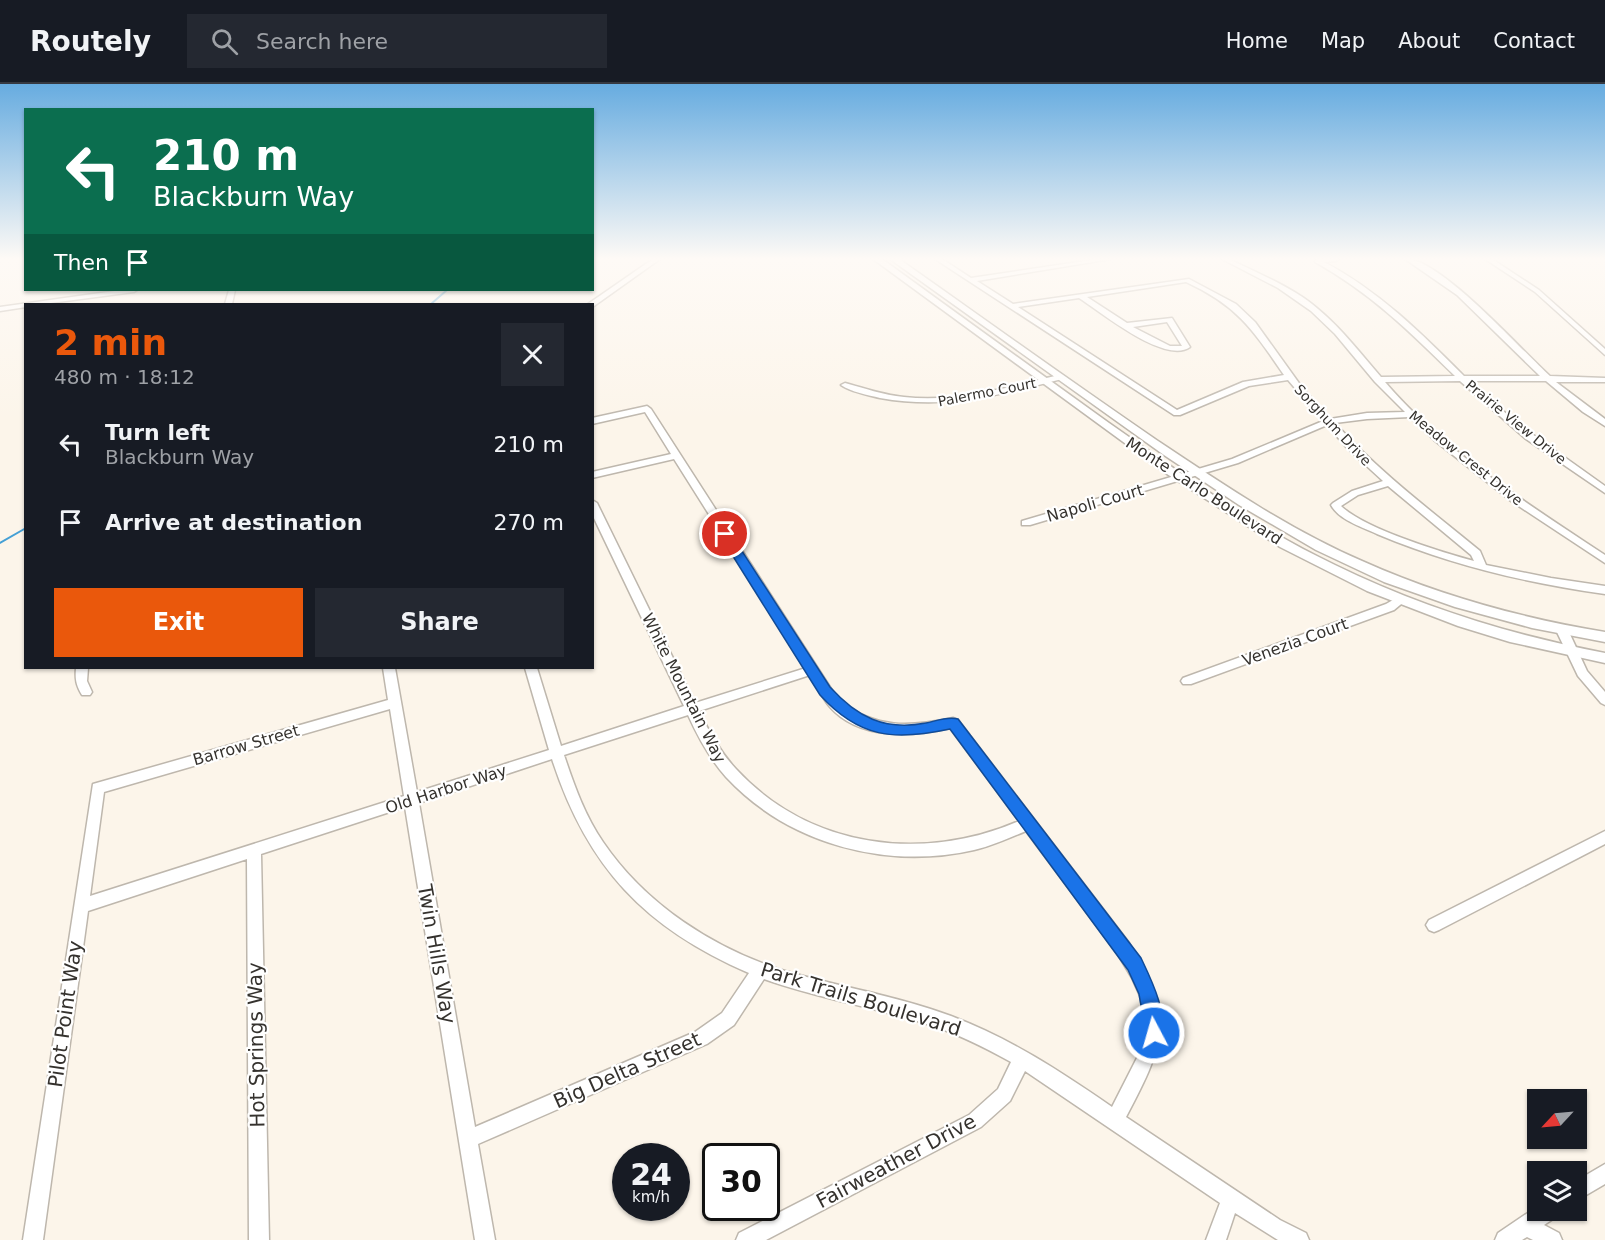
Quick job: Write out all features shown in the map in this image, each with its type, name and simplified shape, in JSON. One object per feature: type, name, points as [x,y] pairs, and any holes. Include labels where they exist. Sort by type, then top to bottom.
[{"type":"main road","name":"Monte Carlo Boulevard","points":[[950,313],[1180,478],[1300,553],[1400,600],[1487,631],[1605,658]]},
{"type":"main road","name":"Monte Carlo Boulevard","points":[[969,313],[1198,473],[1280,525],[1378,574],[1467,606],[1562,630],[1605,637]]},
{"type":"street","points":[[1024,313],[1177,413],[1233,388],[1289,376]]},
{"type":"street","points":[[1108,313],[1129,326],[1167,348],[1176,350],[1186,347],[1169,320],[1129,326]]},
{"type":"street","name":"Sorghum Drive","points":[[1239,313],[1246,318],[1327,422],[1389,482],[1476,553],[1482,567]]},
{"type":"street","name":"Meadow Crest Drive","points":[[1318,313],[1411,414],[1501,489],[1605,560]]},
{"type":"street","name":"Prairie View Drive","points":[[1397,313],[1462,378],[1522,431],[1605,490]]},
{"type":"street","points":[[1482,313],[1548,378],[1605,423]]},
{"type":"street","points":[[1562,313],[1605,353]]},
{"type":"street","name":"Palermo Court","points":[[845,385],[895,399],[937,403],[973,398],[1059,377]]},
{"type":"street","points":[[1378,380],[1462,378],[1605,380]]},
{"type":"street","points":[[594,421],[647,409],[835,704],[862,722],[883,729],[904,730],[953,723],[1123,948],[1143,978],[1153,1020],[1151,1046],[1142,1070],[1115,1120]]},
{"type":"street","name":"Napoli Court","points":[[1026,523],[1235,461],[1327,422],[1367,416],[1411,414]]},
{"type":"street","points":[[594,475],[676,456]]},
{"type":"street","points":[[1389,482],[1355,493],[1336,505],[1338,509],[1369,526],[1436,554],[1537,581],[1605,590]]},
{"type":"street","name":"White Mountain Way","points":[[594,507],[691,710],[720,762],[741,787],[776,813],[825,837],[871,848],[941,849],[985,841],[1029,823]]},
{"type":"street","name":"Venezia Court","points":[[1187,681],[1390,607],[1400,600]]},
{"type":"street","points":[[1562,630],[1588,681],[1605,700]]},
{"type":"street","points":[[82,669],[81,681],[86,692]]},
{"type":"street","name":"Twin Hills Way","points":[[389,669],[485,1240]]},
{"type":"street","name":"Park Trails Boulevard","points":[[531,669],[582,818],[603,853],[623,878],[663,915],[718,951],[760,970],[804,984],[927,1014],[974,1033],[1022,1058],[1231,1199],[1299,1240]]},
{"type":"street","name":"Old Harbor Way","points":[[81,906],[812,670]]},
{"type":"street","name":"Barrow Street","points":[[98,788],[394,703]]},
{"type":"street","name":"Pilot Point Way","points":[[33,1240],[98,788]]},
{"type":"street","points":[[1434,926],[1605,837]]},
{"type":"street","name":"Hot Springs Way","points":[[254,851],[259,1240]]},
{"type":"street","name":"Big Delta Street","points":[[468,1138],[701,1038],[728,1019],[760,970]]},
{"type":"street","name":"Fairweather Drive","points":[[747,1240],[975,1121],[1004,1095],[1022,1058]]},
{"type":"street","points":[[1587,1185],[1605,1173]]},
{"type":"street","points":[[1216,1240],[1231,1199]]},
{"type":"street","points":[[1530,1233],[1540,1221]]},
{"type":"street","points":[[1505,1240],[1530,1233],[1552,1240]]},
{"type":"waterway","points":[[0,543],[24,529]]},
{"type":"route","points":[[725,534],[825,691],[843,712],[883,729],[923,729],[953,723],[1134,964],[1143,978],[1148,993],[1154,1033]]}]
